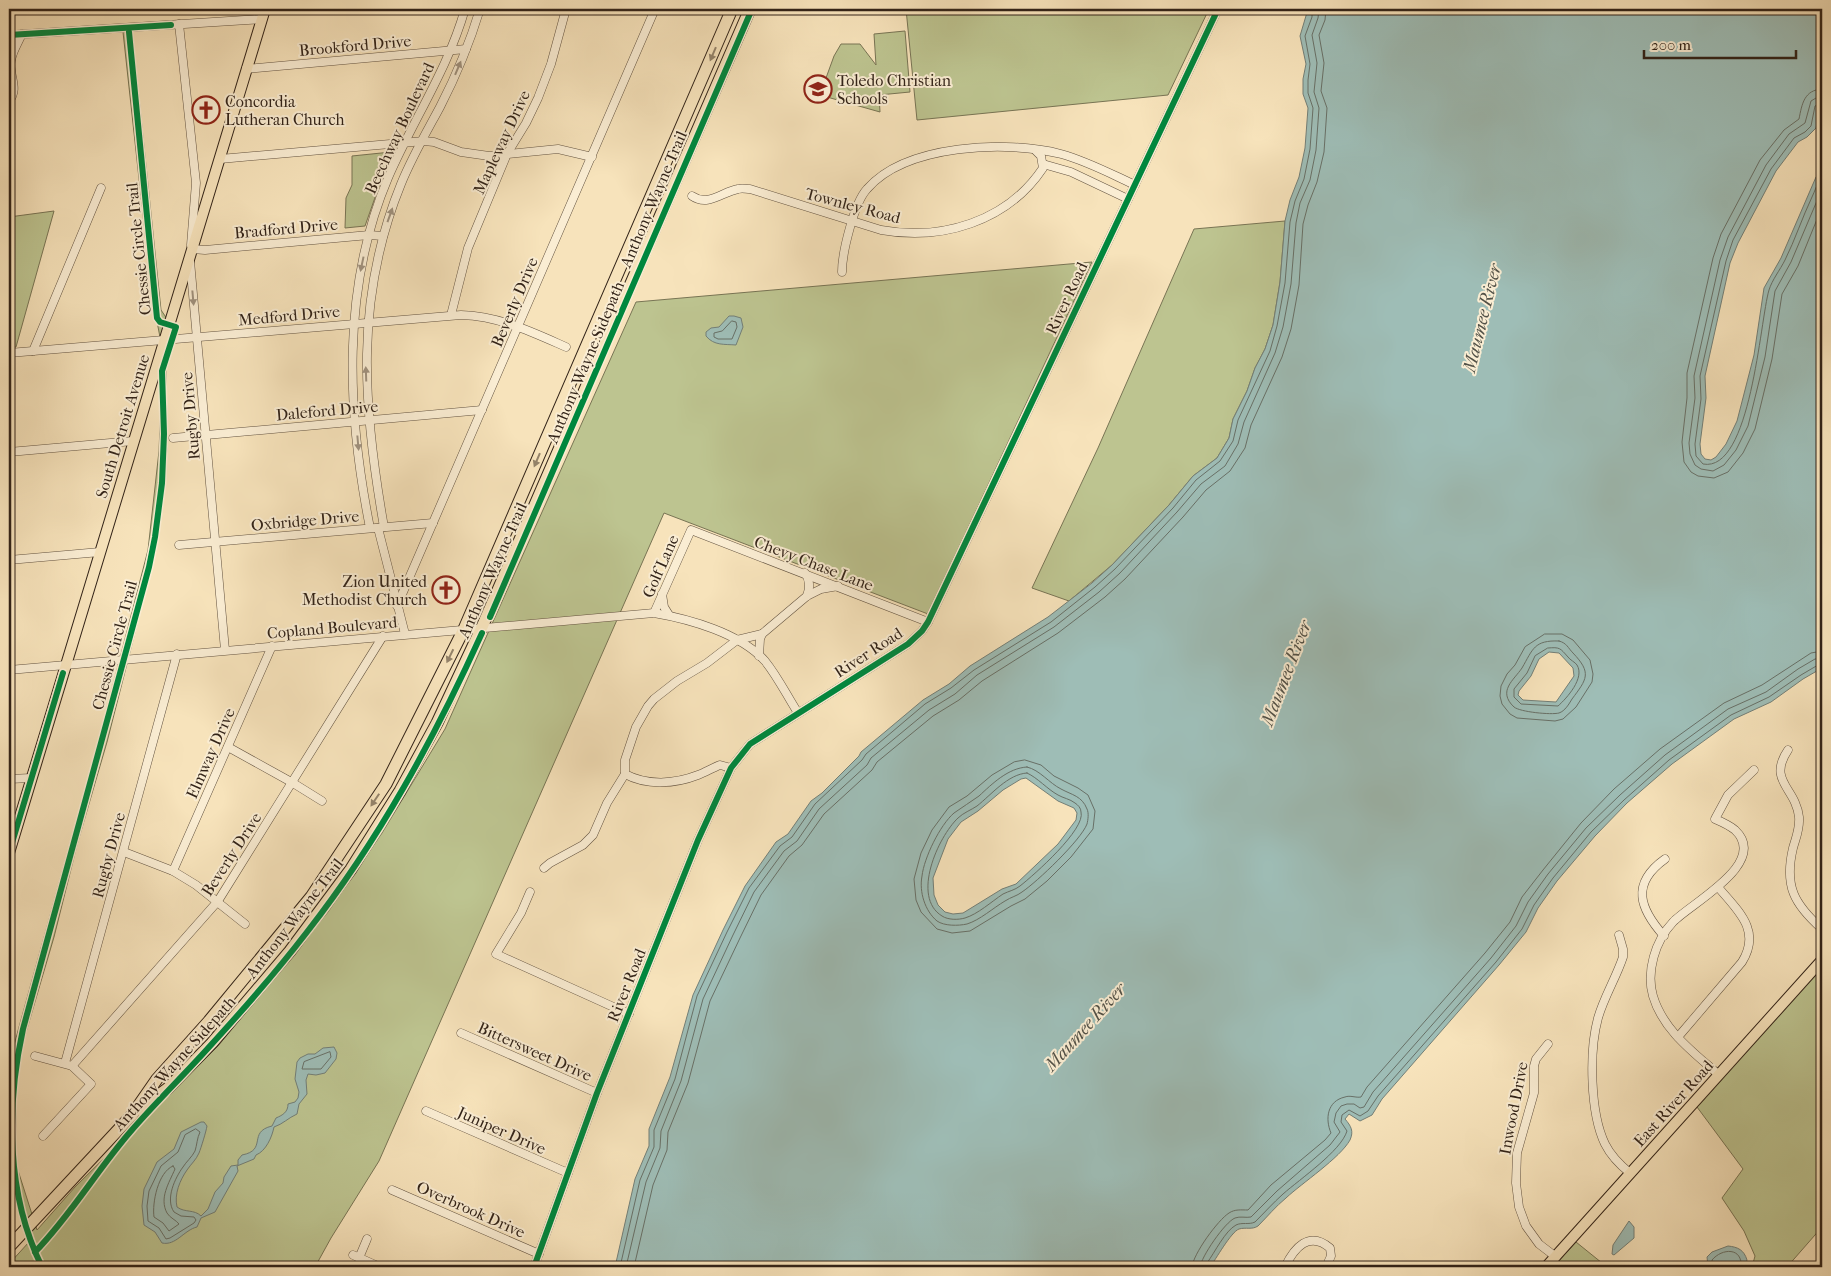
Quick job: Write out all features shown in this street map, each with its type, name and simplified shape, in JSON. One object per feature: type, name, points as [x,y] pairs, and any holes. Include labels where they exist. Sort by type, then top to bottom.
[{"type":"highway","name":"Anthony Wayne Trail","points":[[9,1247],[132,1115],[157,1079],[209,1021],[311,897],[386,784],[464,628],[732,9]]},
{"type":"highway","name":"Anthony Wayne Trail","points":[[132,1115],[167,1089],[212,1043],[290,951],[351,869],[400,792],[436,723],[482,627],[750,9]]},
{"type":"highway","points":[[482,627],[479,611],[498,550]]},
{"type":"highway","points":[[436,723],[466,644],[464,628]]},
{"type":"main road","name":"South Detroit Avenue","points":[[9,853],[132,441],[191,254],[263,14]]},
{"type":"main road","name":"East River Road","points":[[1546,1267],[1822,960]]},
{"type":"street","name":"Beechway Boulevard","points":[[405,634],[360,470],[352,365],[353,324],[361,266],[369,234],[388,179],[405,142],[428,100],[466,9]]},
{"type":"street","name":"Beechway Boulevard","points":[[377,528],[366,365],[367,322],[374,269],[401,184],[466,49],[480,9]]},
{"type":"street","name":"Mapleway Drive","points":[[452,315],[468,248],[507,154],[526,123],[538,98],[551,64],[566,9]]},
{"type":"street","name":"Beverly Drive","points":[[397,606],[655,9]]},
{"type":"street","name":"River Road","points":[[534,1267],[597,1093],[698,840],[731,768],[750,744],[908,644],[922,631],[928,622],[1218,9]]},
{"type":"street","points":[[9,35],[180,24],[263,14]]},
{"type":"street","name":"Rugby Drive","points":[[180,24],[190,140],[196,180],[191,254],[196,337],[225,650]]},
{"type":"street","points":[[9,101],[13,96],[14,90],[10,61],[22,34]]},
{"type":"street","name":"Brookford Drive","points":[[246,69],[466,49]]},
{"type":"street","points":[[220,159],[421,141],[434,142],[461,152],[489,156],[558,149],[592,156]]},
{"type":"street","points":[[842,272],[843,257],[858,204],[866,190],[880,177],[905,162],[938,153],[976,148],[1035,150],[1061,154],[1084,161],[1135,185]]},
{"type":"street","points":[[1035,150],[1043,164],[1072,172],[1128,199]]},
{"type":"street","name":"Townley Road","points":[[692,196],[698,200],[705,201],[738,189],[750,189],[853,222],[898,233],[931,234],[953,230],[982,219],[1002,208],[1031,184],[1043,168],[1043,164]]},
{"type":"street","points":[[196,180],[213,181]]},
{"type":"street","points":[[33,351],[101,188]]},
{"type":"street","name":"Bradford Drive","points":[[191,254],[205,250],[369,234],[383,236]]},
{"type":"street","name":"Medford Drive","points":[[9,353],[452,315],[488,317],[566,347]]},
{"type":"street","name":"Daleford Drive","points":[[173,438],[482,410]]},
{"type":"street","points":[[9,452],[132,441]]},
{"type":"street","name":"Oxbridge Drive","points":[[179,545],[434,523]]},
{"type":"street","name":"Chevy Chase Lane","points":[[691,530],[928,622]]},
{"type":"street","name":"Golf Lane","points":[[654,613],[691,530]]},
{"type":"street","points":[[9,560],[100,552]]},
{"type":"street","points":[[805,573],[809,583],[807,596]]},
{"type":"street","points":[[544,868],[590,840],[607,803],[625,774],[626,760],[638,723],[648,706],[661,692],[701,668],[737,640],[762,634],[807,596],[821,589],[838,586]]},
{"type":"street","points":[[662,594],[664,607],[669,616]]},
{"type":"street","name":"Copland Boulevard","points":[[9,670],[464,628],[654,613],[690,621],[737,640],[765,662],[798,713]]},
{"type":"street","points":[[759,656],[762,634]]},
{"type":"street","name":"Beverly Drive","points":[[68,1064],[218,901],[383,636]]},
{"type":"street","name":"Elmway Drive","points":[[173,871],[272,646]]},
{"type":"street","name":"Rugby Drive","points":[[68,1064],[177,654]]},
{"type":"street","points":[[228,747],[322,801]]},
{"type":"street","points":[[1788,750],[1781,761],[1780,773],[1797,807],[1800,824],[1789,866],[1790,884],[1795,899],[1801,908],[1822,929]]},
{"type":"street","points":[[625,774],[635,779],[657,783],[691,777],[720,765],[731,768]]},
{"type":"street","points":[[1718,1074],[1678,1037],[1664,1019],[1651,987],[1651,964],[1664,936],[1680,915],[1718,887],[1740,865],[1744,848],[1741,838],[1736,831],[1715,819],[1728,795],[1754,770]]},
{"type":"street","points":[[9,780],[31,778]]},
{"type":"street","points":[[124,852],[173,871],[218,901],[245,924]]},
{"type":"street","points":[[1664,936],[1646,912],[1642,898],[1645,881],[1655,867],[1665,859]]},
{"type":"street","points":[[1678,1037],[1742,962],[1748,951],[1750,937],[1746,924],[1718,887]]},
{"type":"street","points":[[530,892],[518,918],[496,954],[629,1014]]},
{"type":"street","points":[[1619,935],[1623,957],[1598,1018],[1593,1058],[1594,1089],[1598,1126],[1606,1145],[1616,1160],[1630,1173]]},
{"type":"street","name":"Bittersweet Drive","points":[[461,1033],[597,1093]]},
{"type":"street","name":"Inwood Drive","points":[[1548,1044],[1534,1063],[1534,1093],[1517,1154],[1516,1183],[1519,1208],[1526,1226],[1539,1244],[1556,1257]]},
{"type":"street","points":[[35,1056],[68,1064],[91,1084],[43,1136]]},
{"type":"street","name":"Juniper Drive","points":[[426,1112],[568,1173]]},
{"type":"street","name":"Overbrook Drive","points":[[392,1190],[539,1254]]},
{"type":"street","points":[[367,1239],[356,1257],[380,1267]]},
{"type":"street","points":[[1285,1267],[1299,1246],[1303,1242],[1310,1241],[1327,1245],[1330,1248],[1331,1256],[1326,1267]]},
{"type":"green space","points":[[906,9],[1209,9],[1168,95],[917,120]]},
{"type":"green space","points":[[132,31],[161,310],[176,332],[166,361],[167,449],[156,550],[107,742],[77,845],[54,937],[17,1063],[15,1161],[37,1230],[75,1187],[218,1046],[328,912],[382,833],[445,729],[636,302],[1092,262],[928,614],[664,513],[379,1161],[315,1267],[9,1267],[9,1264],[29,1242],[9,1164],[9,1071],[11,1056],[98,743],[148,550],[159,451],[163,353],[148,261],[123,32]]},
{"type":"green space","points":[[905,31],[910,92],[879,95],[880,112],[827,97],[822,89],[834,56],[841,44],[860,44],[876,65],[874,34]]},
{"type":"green space","points":[[391,152],[365,226],[345,228],[346,198],[352,185],[352,156]]},
{"type":"green space","points":[[54,211],[16,347],[9,348],[9,217]]},
{"type":"green space","points":[[1285,221],[1280,282],[1273,325],[1265,349],[1233,419],[1229,438],[1217,458],[1193,476],[1169,505],[1112,565],[1069,601],[1032,588],[1098,448],[1194,229]]},
{"type":"green space","points":[[1822,967],[1822,1227],[1787,1267],[1752,1267],[1755,1256],[1744,1231],[1722,1198],[1743,1169],[1697,1107]]},
{"type":"green space","points":[[1576,1242],[1607,1267],[1553,1267]]},
{"type":"water","name":"Maumee River","points":[[1308,9],[1822,9],[1822,98],[1816,128],[1807,137],[1798,142],[1776,171],[1738,243],[1730,263],[1705,376],[1706,398],[1700,444],[1701,454],[1705,459],[1711,460],[1716,457],[1726,444],[1737,421],[1754,355],[1764,288],[1781,258],[1816,177],[1822,170],[1822,668],[1771,702],[1734,719],[1672,764],[1627,803],[1595,836],[1557,881],[1538,908],[1526,932],[1382,1099],[1372,1115],[1360,1121],[1349,1114],[1345,1119],[1350,1126],[1352,1134],[1350,1140],[1338,1155],[1282,1201],[1258,1226],[1236,1231],[1210,1267],[615,1267],[635,1179],[649,1146],[649,1129],[670,1077],[693,995],[745,886],[776,842],[788,834],[811,801],[822,793],[861,752],[923,700],[949,684],[970,666],[1048,617],[1092,583],[1112,565],[1169,505],[1193,476],[1217,458],[1229,438],[1233,419],[1265,349],[1273,325],[1280,282],[1285,221],[1290,200],[1299,177],[1305,148],[1308,108],[1303,94],[1306,64],[1300,36]],"holes":[[[1549,652],[1559,653],[1573,668],[1574,676],[1556,702],[1523,700],[1518,695],[1519,691],[1531,676],[1539,659]],[[1026,778],[1058,801],[1074,808],[1077,813],[1076,820],[1058,844],[1016,884],[1002,889],[963,913],[953,914],[945,912],[938,905],[934,895],[933,878],[948,839],[961,822],[978,811],[1003,790]]]},
{"type":"water","points":[[729,316],[741,318],[743,327],[736,345],[720,344],[706,336],[706,332],[711,328],[719,327]]},
{"type":"water","points":[[334,1047],[337,1053],[336,1059],[325,1073],[308,1074],[306,1080],[307,1094],[299,1104],[297,1114],[274,1127],[268,1143],[254,1159],[237,1166],[238,1171],[215,1212],[201,1218],[197,1227],[176,1240],[162,1243],[155,1232],[144,1225],[142,1206],[144,1189],[157,1162],[174,1149],[181,1132],[201,1122],[204,1122],[207,1126],[199,1153],[182,1178],[176,1197],[177,1207],[195,1212],[201,1216],[208,1209],[215,1192],[223,1183],[224,1177],[231,1166],[238,1165],[238,1160],[242,1155],[250,1153],[254,1149],[260,1132],[272,1126],[276,1118],[286,1111],[288,1104],[295,1102],[298,1098],[299,1092],[295,1079],[297,1062],[300,1058],[308,1054],[315,1054],[323,1048]]},
{"type":"water","points":[[1629,1221],[1634,1227],[1634,1238],[1614,1255],[1612,1254],[1613,1245]]},
{"type":"water","points":[[1728,1246],[1742,1251],[1747,1260],[1745,1267],[1708,1267],[1707,1257],[1712,1252]]},
{"type":"cycle path","name":"Anthony Wayne Sidepath","points":[[490,617],[752,9]]},
{"type":"cycle path","points":[[534,1267],[597,1093],[698,840],[731,768],[750,744],[908,644],[922,631],[928,622],[1218,9]]},
{"type":"cycle path","points":[[9,35],[171,25]]},
{"type":"cycle path","name":"Chessie Circle Trail","points":[[42,1267],[30,1239],[21,1210],[16,1180],[12,1119],[17,1059],[23,1029],[149,567],[162,483],[164,434],[162,371],[176,327],[160,322],[157,318],[129,32]]},
{"type":"cycle path","name":"Anthony Wayne Sidepath","points":[[35,1252],[60,1223],[131,1131],[260,990],[296,947],[333,897],[381,825],[425,750],[482,633]]},
{"type":"cycle path","points":[[9,853],[63,673]]},
{"type":"place","name":"Toledo Christian Schools","points":[[818,89]]},
{"type":"place","name":"Concordia Lutheran Church","points":[[206,110]]},
{"type":"place","name":"Zion United Methodist Church","points":[[446,590]]}]
